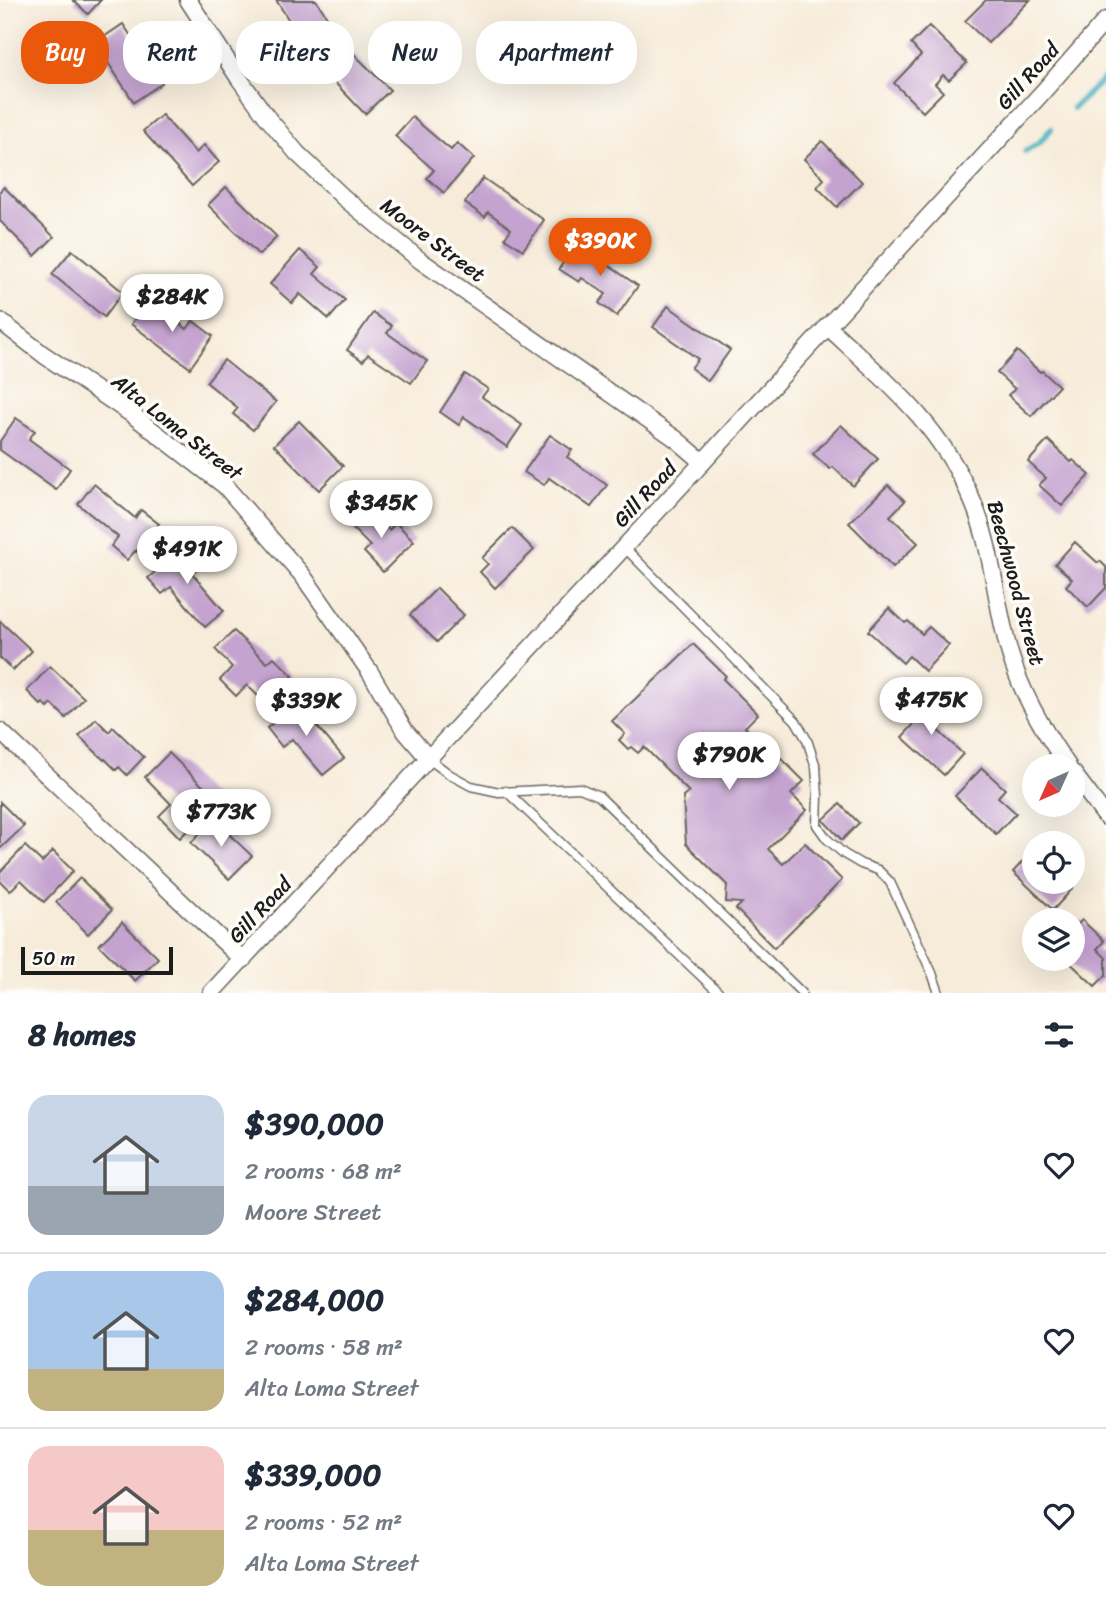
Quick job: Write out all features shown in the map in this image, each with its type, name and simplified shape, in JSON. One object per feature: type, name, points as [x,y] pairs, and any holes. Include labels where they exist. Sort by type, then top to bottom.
[{"type":"street","name":"Moore Street","points":[[188,0],[266,116],[297,153],[343,197],[421,261],[676,439],[703,462]]},
{"type":"street","name":"Gill Road","points":[[211,993],[703,462],[1106,20]]},
{"type":"street","name":"Alta Loma Street","points":[[0,321],[44,355],[130,413],[225,486],[303,576],[370,672],[405,731],[429,759]]},
{"type":"street","name":"Beechwood Street","points":[[827,326],[908,401],[953,460],[973,501],[984,536],[1010,654],[1019,680],[1031,707],[1059,754]]},
{"type":"street","points":[[0,732],[243,960]]},
{"type":"street","points":[[1085,789],[1106,817]]},
{"type":"lane","points":[[624,547],[796,720],[807,740],[816,767],[817,825],[827,839],[844,853],[861,864],[878,870],[890,882],[939,993]]},
{"type":"lane","points":[[429,759],[471,786],[499,792],[580,788],[599,796],[802,993]]},
{"type":"lane","points":[[506,791],[719,993]]},
{"type":"building","points":[[73,0],[101,0],[88,14]]},
{"type":"building","points":[[276,0],[316,0],[329,20],[328,21],[289,21]]},
{"type":"building","points":[[986,0],[1030,0],[988,43],[965,21]]},
{"type":"building","points":[[123,24],[123,84],[161,84],[134,102],[109,64],[109,34]]},
{"type":"building","points":[[929,26],[967,63],[949,80],[943,75],[935,84],[943,92],[923,112],[894,83],[921,55],[911,44]]},
{"type":"building","points":[[354,54],[368,68],[368,84],[384,84],[390,90],[365,114],[336,84],[354,84]]},
{"type":"building","points":[[162,115],[196,153],[204,145],[219,162],[192,186],[143,131]]},
{"type":"building","points":[[412,117],[451,150],[457,143],[474,158],[444,193],[427,178],[434,170],[395,136]]},
{"type":"building","points":[[822,141],[862,182],[837,207],[817,187],[824,179],[804,159]]},
{"type":"building","points":[[483,178],[544,220],[523,250],[505,238],[511,229],[488,212],[485,217],[465,203]]},
{"type":"building","points":[[4,187],[54,237],[35,256],[0,221],[0,191]]},
{"type":"building","points":[[226,187],[277,237],[259,255],[208,205]]},
{"type":"building","points":[[577,243],[638,286],[617,316],[599,303],[606,294],[582,278],[579,282],[559,269]]},
{"type":"building","points":[[72,250],[123,292],[104,317],[52,274]]},
{"type":"building","points":[[300,250],[320,267],[314,274],[345,300],[329,319],[300,294],[292,303],[270,284]]},
{"type":"building","points":[[149,300],[187,329],[193,321],[213,336],[190,368],[131,324]]},
{"type":"building","points":[[668,306],[730,350],[708,381],[691,368],[698,359],[653,327]]},
{"type":"building","points":[[373,313],[392,326],[387,333],[427,361],[411,383],[368,354],[363,361],[347,350]]},
{"type":"building","points":[[1017,351],[1059,386],[1031,416],[1008,395],[1015,389],[997,373]]},
{"type":"building","points":[[224,360],[276,402],[253,430],[233,414],[238,408],[206,382]]},
{"type":"building","points":[[465,374],[488,389],[482,397],[522,425],[507,447],[464,417],[459,425],[440,412]]},
{"type":"building","points":[[16,418],[35,431],[29,439],[70,469],[56,490],[0,450],[0,441]]},
{"type":"building","points":[[299,421],[343,466],[319,490],[274,445]]},
{"type":"building","points":[[841,425],[878,459],[853,486],[833,467],[830,469],[813,454]]},
{"type":"building","points":[[550,435],[572,450],[567,457],[607,485],[591,507],[549,478],[544,485],[524,472]]},
{"type":"building","points":[[1048,440],[1071,462],[1073,460],[1090,475],[1062,506],[1039,485],[1046,478],[1028,462]]},
{"type":"building","points":[[94,484],[135,518],[141,510],[159,524],[127,560],[111,546],[118,537],[78,504]]},
{"type":"building","points":[[888,485],[905,501],[890,516],[918,543],[893,567],[849,523]]},
{"type":"building","points":[[367,508],[389,530],[396,523],[414,541],[383,572],[364,552],[370,546],[350,526]]},
{"type":"building","points":[[512,528],[534,550],[495,588],[480,572],[488,564],[482,558]]},
{"type":"building","points":[[1075,542],[1106,567],[1106,588],[1088,607],[1066,586],[1072,579],[1055,564]]},
{"type":"building","points":[[183,547],[199,567],[192,573],[224,611],[205,627],[171,587],[162,594],[148,578]]},
{"type":"building","points":[[437,588],[464,615],[437,642],[410,615]]},
{"type":"building","points":[[889,608],[922,634],[929,627],[949,645],[925,671],[909,656],[903,663],[868,631]]},
{"type":"building","points":[[0,621],[32,651],[13,670],[0,658]]},
{"type":"building","points":[[234,631],[267,663],[274,657],[293,676],[265,703],[247,685],[236,696],[220,680],[232,667],[215,649]]},
{"type":"building","points":[[693,644],[726,676],[723,679],[758,714],[745,727],[752,735],[755,732],[804,781],[791,794],[807,810],[768,849],[783,864],[805,843],[842,880],[774,948],[736,909],[742,903],[726,902],[727,885],[686,844],[683,797],[689,792],[644,747],[638,753],[631,747],[628,749],[619,740],[625,734],[612,721]]},
{"type":"building","points":[[50,666],[84,698],[66,718],[52,704],[48,708],[43,703],[41,705],[27,691]]},
{"type":"building","points":[[925,694],[942,710],[930,723],[963,754],[944,775],[902,737],[917,721],[908,712]]},
{"type":"building","points":[[297,703],[344,758],[323,775],[292,739],[282,747],[267,728]]},
{"type":"building","points":[[96,719],[109,732],[113,727],[144,757],[127,775],[119,767],[116,770],[79,736]]},
{"type":"building","points":[[169,753],[217,800],[180,838],[159,816],[171,804],[145,777]]},
{"type":"building","points":[[982,768],[1005,789],[998,797],[1016,813],[996,834],[955,796]]},
{"type":"building","points":[[0,802],[24,826],[0,849]]},
{"type":"building","points":[[840,804],[859,823],[842,840],[823,820]]},
{"type":"building","points":[[213,819],[252,856],[229,879],[191,843]]},
{"type":"building","points":[[25,846],[42,862],[53,851],[73,871],[44,902],[21,880],[10,891],[0,881],[0,872]]},
{"type":"building","points":[[1022,862],[1022,881],[1013,872]]},
{"type":"building","points":[[80,878],[112,910],[88,934],[56,902]]},
{"type":"building","points":[[1036,894],[1068,894],[1055,908],[1051,908]]},
{"type":"building","points":[[122,922],[158,958],[135,981],[99,945]]},
{"type":"building","points":[[1085,923],[1104,941],[1097,949],[1106,958],[1106,975],[1095,986],[1079,971],[1085,971]]},
{"type":"waterway","points":[[1073,108],[1106,77]]},
{"type":"waterway","points":[[1025,151],[1039,143],[1051,129]]}]
